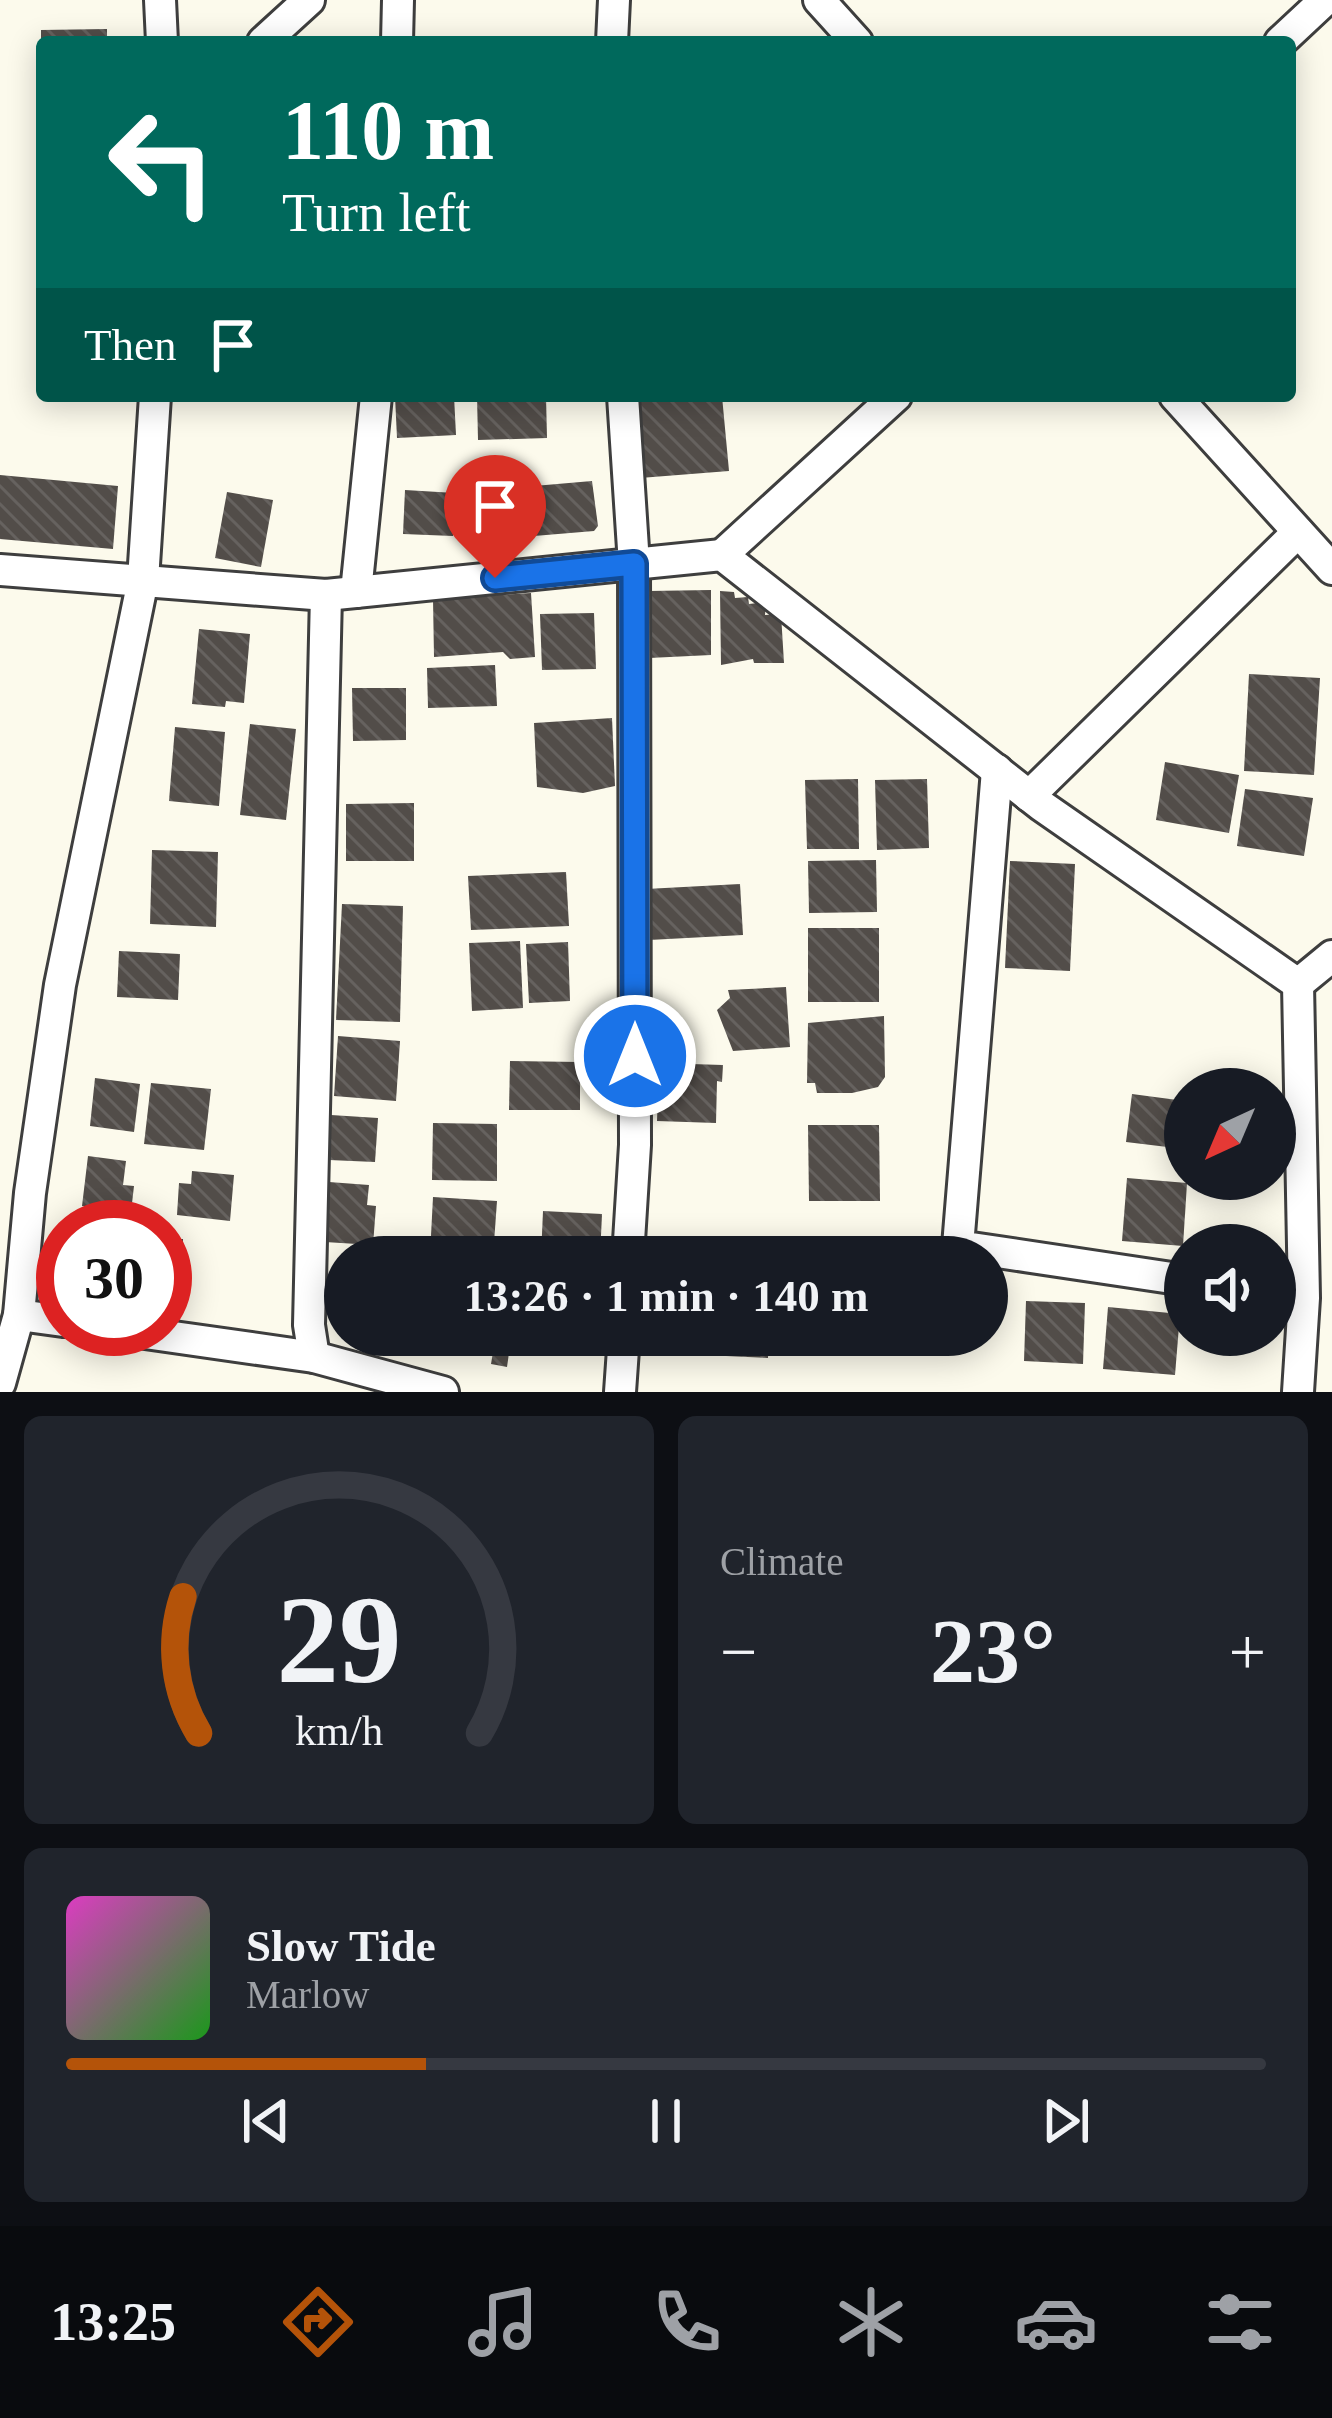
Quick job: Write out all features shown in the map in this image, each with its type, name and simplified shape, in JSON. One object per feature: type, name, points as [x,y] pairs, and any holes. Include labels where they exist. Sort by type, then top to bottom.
[{"type":"street","points":[[160,0],[162,36]]},
{"type":"street","points":[[270,36],[310,0]]},
{"type":"street","points":[[397,36],[398,0]]},
{"type":"street","points":[[612,36],[614,0]]},
{"type":"street","points":[[819,0],[852,36]]},
{"type":"street","points":[[1286,36],[1325,0]]},
{"type":"street","points":[[0,1383],[19,1315],[15,1193],[143,580],[155,402]]},
{"type":"street","points":[[314,1357],[309,1324],[341,593],[375,402]]},
{"type":"street","points":[[623,402],[634,564],[635,1145],[629,1236]]},
{"type":"street","points":[[0,570],[341,593],[722,555],[889,402]]},
{"type":"street","points":[[1180,402],[1332,569]]},
{"type":"street","points":[[1029,796],[1298,532]]},
{"type":"street","points":[[722,555],[1029,796],[1298,985]]},
{"type":"street","points":[[997,770],[958,1246],[1164,1277]]},
{"type":"street","points":[[1298,985],[1332,956]]},
{"type":"street","points":[[1298,985],[1303,1312],[1298,1392]]},
{"type":"street","points":[[19,1315],[36,1317]]},
{"type":"street","points":[[192,1340],[314,1357],[442,1392]]},
{"type":"street","points":[[620,1392],[623,1356]]},
{"type":"building","points":[[107,29],[107,36],[41,36],[41,30]]},
{"type":"building","points":[[395,402],[454,402],[456,435],[397,438]]},
{"type":"building","points":[[477,402],[546,402],[547,438],[478,440]]},
{"type":"building","points":[[633,402],[723,402],[729,471],[640,478]]},
{"type":"building","points":[[0,475],[118,486],[113,549],[0,539]]},
{"type":"building","points":[[592,481],[598,526],[594,531],[510,538],[503,534],[499,489]]},
{"type":"building","points":[[405,490],[455,493],[453,536],[403,534]]},
{"type":"building","points":[[227,492],[273,500],[261,567],[215,558]]},
{"type":"building","points":[[711,590],[711,655],[649,658],[649,591]]},
{"type":"building","points":[[720,591],[734,592],[735,598],[748,597],[749,604],[766,602],[765,615],[781,614],[784,663],[754,663],[753,659],[721,665]]},
{"type":"building","points":[[531,593],[535,657],[510,659],[503,652],[434,657],[433,599]]},
{"type":"building","points":[[594,613],[596,669],[542,670],[540,614]]},
{"type":"building","points":[[199,629],[250,634],[244,703],[226,701],[225,707],[192,704]]},
{"type":"building","points":[[495,665],[497,706],[428,708],[427,668]]},
{"type":"building","points":[[1249,674],[1320,678],[1314,775],[1244,771]]},
{"type":"building","points":[[352,688],[406,688],[406,740],[353,741]]},
{"type":"building","points":[[612,718],[615,786],[583,793],[537,787],[534,723]]},
{"type":"building","points":[[250,724],[296,729],[286,820],[240,815]]},
{"type":"building","points":[[175,727],[225,732],[219,806],[169,801]]},
{"type":"building","points":[[1165,762],[1239,775],[1229,833],[1156,820]]},
{"type":"building","points":[[858,779],[859,849],[807,849],[805,780]]},
{"type":"building","points":[[927,779],[929,848],[877,850],[875,780]]},
{"type":"building","points":[[1245,789],[1313,798],[1304,856],[1237,846]]},
{"type":"building","points":[[414,803],[414,861],[346,861],[346,804]]},
{"type":"building","points":[[152,850],[218,852],[216,927],[150,924]]},
{"type":"building","points":[[876,860],[877,912],[809,913],[808,861]]},
{"type":"building","points":[[1010,861],[1075,864],[1070,971],[1005,968]]},
{"type":"building","points":[[566,872],[569,926],[471,930],[468,876]]},
{"type":"building","points":[[740,884],[743,935],[649,940],[646,889]]},
{"type":"building","points":[[342,904],[403,906],[400,1022],[336,1020]]},
{"type":"building","points":[[808,928],[879,928],[879,1002],[808,1002]]},
{"type":"building","points":[[520,941],[523,1008],[472,1011],[469,943]]},
{"type":"building","points":[[568,942],[570,1001],[529,1003],[526,944]]},
{"type":"building","points":[[119,951],[180,954],[178,1000],[117,997]]},
{"type":"building","points":[[786,987],[790,1047],[733,1051],[717,1010],[730,998],[728,990]]},
{"type":"building","points":[[884,1016],[885,1077],[878,1087],[817,1093],[815,1083],[807,1083],[808,1023]]},
{"type":"building","points":[[338,1036],[400,1041],[396,1101],[334,1096]]},
{"type":"building","points":[[510,1061],[580,1062],[580,1110],[509,1110]]},
{"type":"building","points":[[659,1063],[723,1065],[722,1082],[717,1081],[716,1123],[657,1121]]},
{"type":"building","points":[[95,1078],[140,1084],[134,1132],[90,1126]]},
{"type":"building","points":[[151,1083],[211,1089],[204,1150],[144,1144]]},
{"type":"building","points":[[1132,1094],[1164,1098],[1164,1147],[1126,1142]]},
{"type":"building","points":[[331,1115],[378,1118],[375,1162],[329,1160]]},
{"type":"building","points":[[433,1123],[497,1124],[497,1181],[432,1180]]},
{"type":"building","points":[[808,1125],[879,1125],[880,1201],[809,1201]]},
{"type":"building","points":[[88,1156],[126,1161],[123,1185],[134,1186],[132,1200],[83,1200]]},
{"type":"building","points":[[192,1171],[234,1175],[230,1221],[192,1217],[192,1200],[178,1200],[179,1183],[191,1184]]},
{"type":"building","points":[[1127,1178],[1164,1181],[1164,1200],[1186,1200],[1184,1224],[1164,1224],[1164,1244],[1122,1241]]},
{"type":"building","points":[[329,1182],[369,1185],[367,1205],[376,1206],[374,1236],[325,1236]]},
{"type":"building","points":[[433,1197],[497,1201],[494,1236],[431,1236]]},
{"type":"building","points":[[543,1211],[602,1214],[601,1236],[542,1236]]},
{"type":"building","points":[[1026,1301],[1085,1303],[1083,1364],[1024,1361]]},
{"type":"building","points":[[1108,1307],[1164,1312],[1164,1356],[1177,1356],[1175,1375],[1103,1369]]},
{"type":"building","points":[[492,1356],[509,1356],[507,1367],[491,1364]]},
{"type":"route","points":[[495,578],[634,564],[635,1056]]}]
